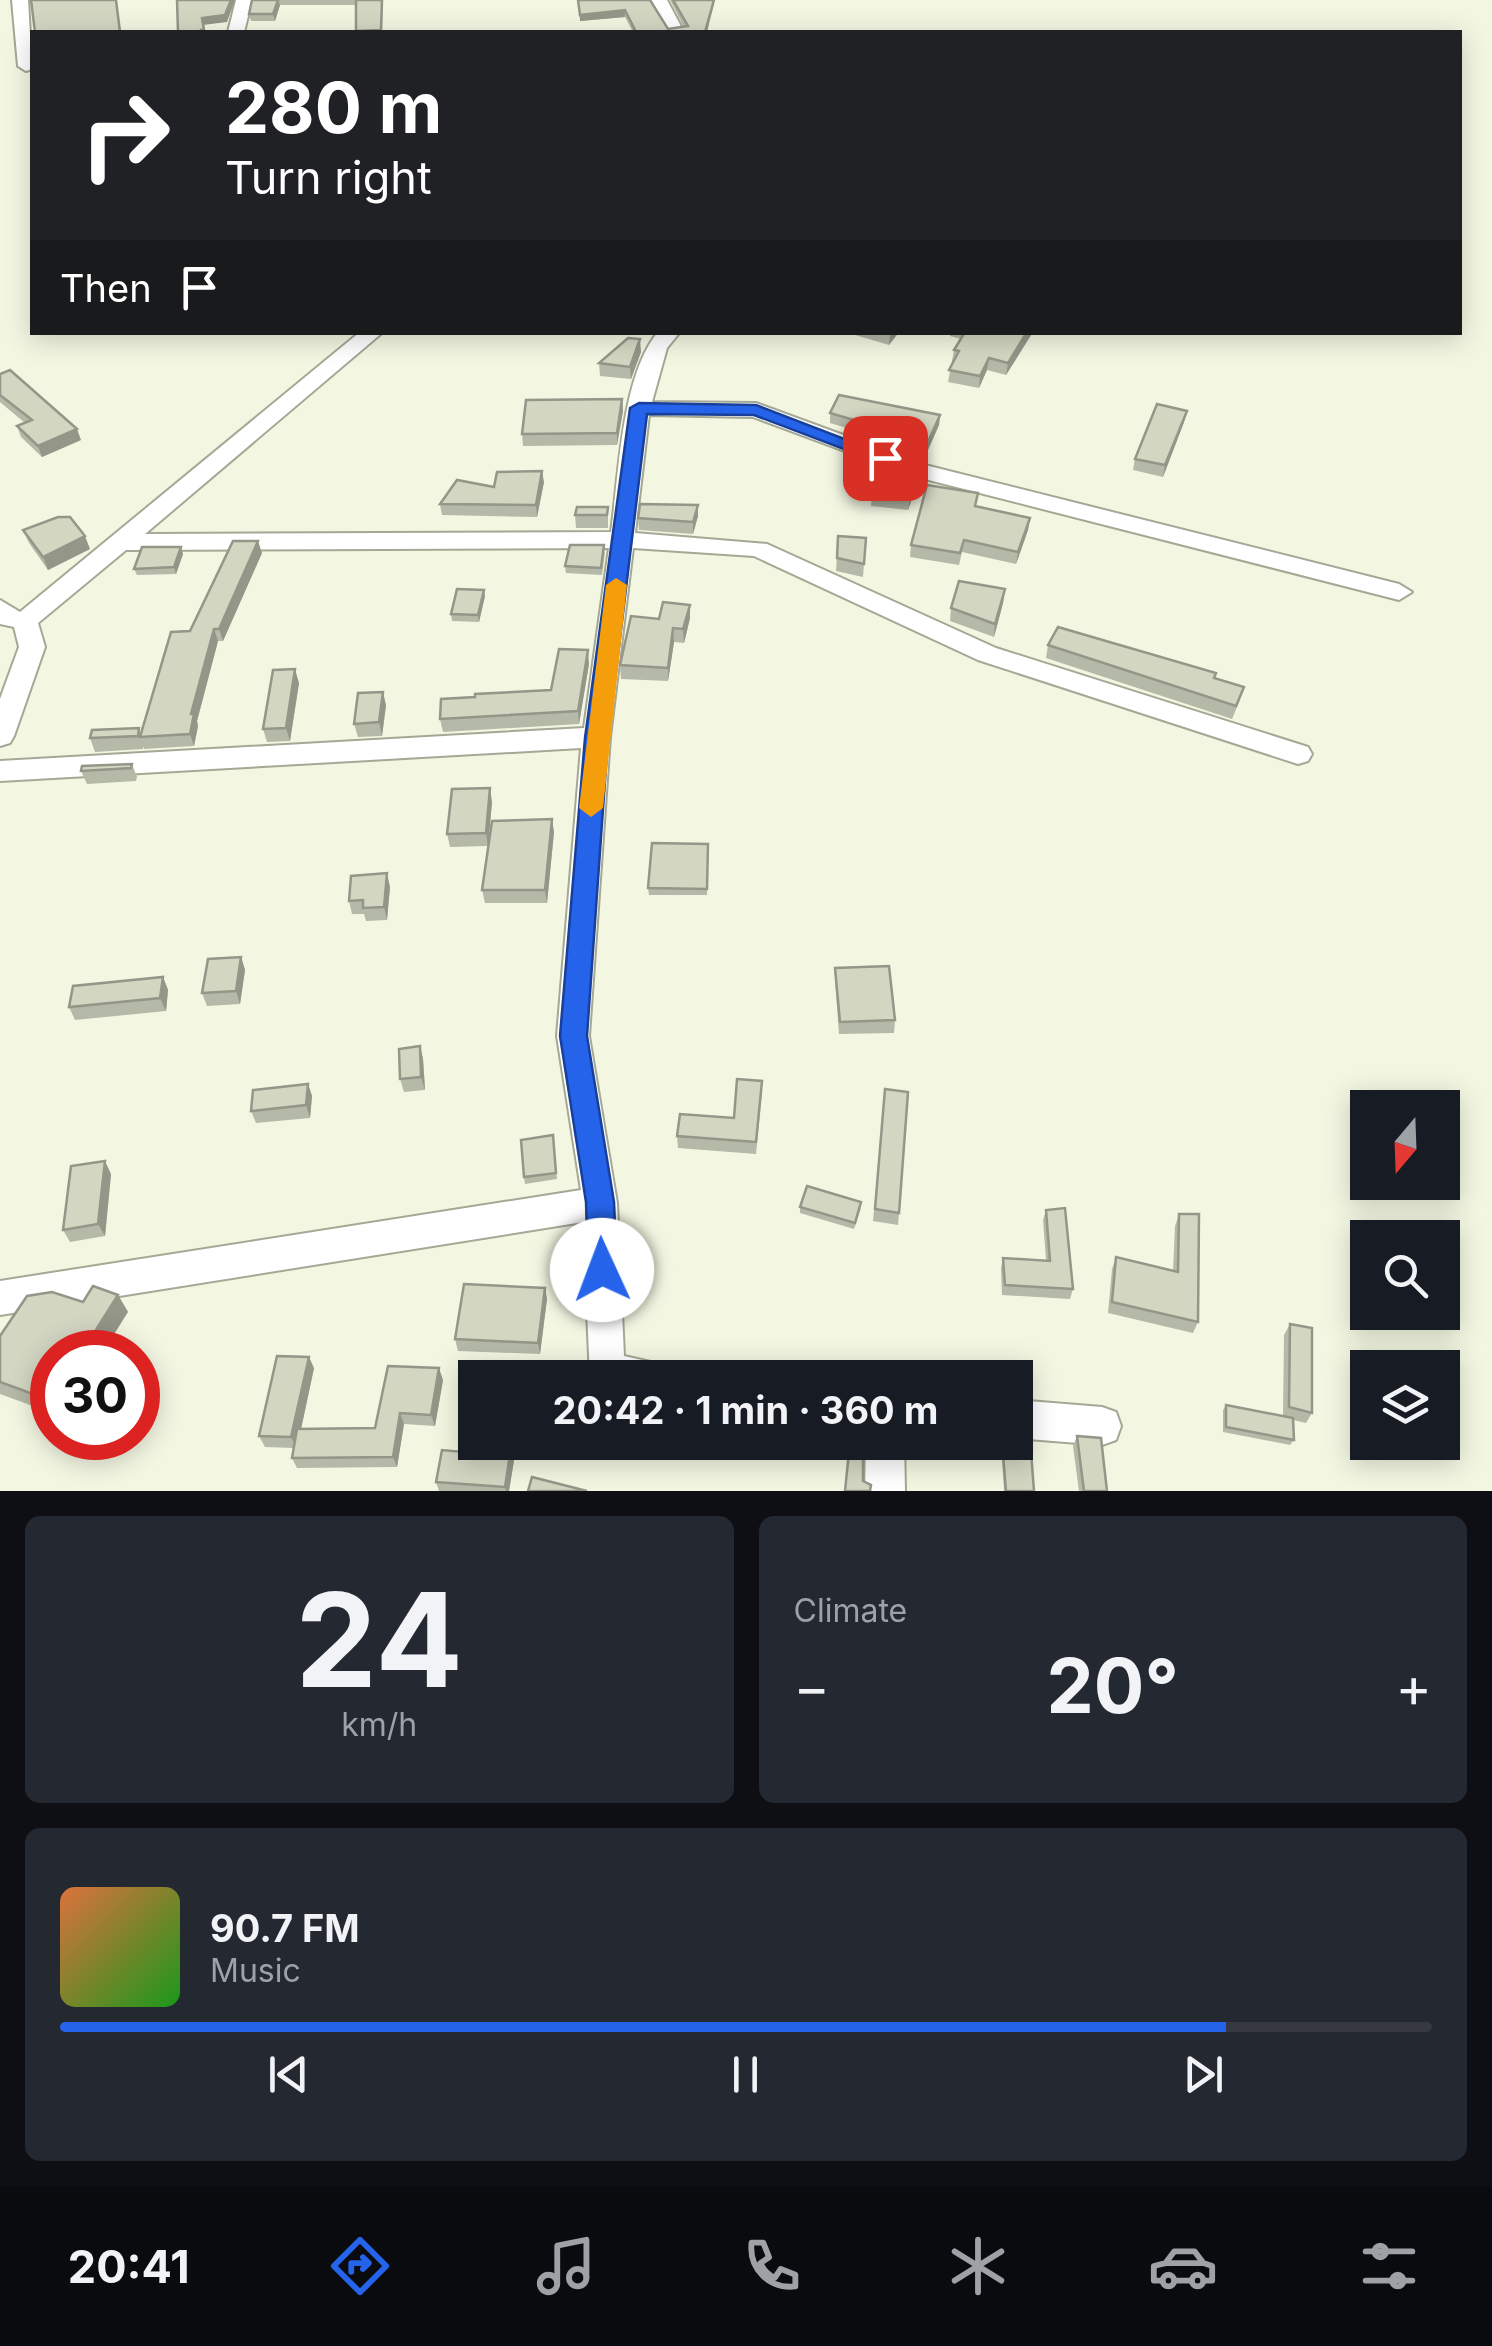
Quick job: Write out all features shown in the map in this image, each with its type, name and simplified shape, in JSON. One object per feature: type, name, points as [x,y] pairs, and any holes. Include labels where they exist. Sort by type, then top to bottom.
[{"type":"street","points":[[20,0],[24,67]]},
{"type":"street","points":[[236,30],[244,0]]},
{"type":"street","points":[[659,0],[675,30]]},
{"type":"street","points":[[25,621],[369,335]]},
{"type":"street","points":[[606,1360],[600,1202],[574,1036],[596,738],[639,408],[657,346],[667,335]]},
{"type":"street","points":[[639,408],[756,410],[917,470],[1399,592]]},
{"type":"street","points":[[121,542],[622,540],[758,548],[987,654],[1298,754]]},
{"type":"street","points":[[0,608],[4,617],[25,621]]},
{"type":"street","points":[[0,736],[32,646],[25,621]]},
{"type":"street","points":[[0,771],[596,738]]},
{"type":"street","points":[[0,1298],[600,1202]]},
{"type":"street","points":[[1033,1420],[1102,1426]]},
{"type":"street","points":[[885,1460],[885,1491]]},
{"type":"building","points":[[31,0],[116,0],[120,30],[35,30]]},
{"type":"building","points":[[177,0],[231,0],[225,15],[202,18],[204,30],[178,30]]},
{"type":"building","points":[[252,0],[278,0],[273,14],[249,14]]},
{"type":"building","points":[[356,0],[382,0],[381,30],[356,30]]},
{"type":"building","points":[[578,0],[650,0],[668,29],[688,26],[673,0],[714,0],[706,30],[635,30],[625,10],[580,15]]},
{"type":"building","points":[[963,335],[1025,335],[1008,363],[989,358],[980,376],[949,370],[959,351],[954,350]]},
{"type":"building","points":[[628,338],[640,339],[630,367],[599,363]]},
{"type":"building","points":[[10,370],[77,429],[38,446],[17,426],[32,420],[0,395],[0,374]]},
{"type":"building","points":[[839,395],[940,415],[928,442],[830,413]]},
{"type":"building","points":[[622,399],[617,433],[522,434],[526,400]]},
{"type":"building","points":[[1157,404],[1187,411],[1165,465],[1135,459]]},
{"type":"building","points":[[542,471],[536,505],[440,504],[457,480],[494,487],[497,472]]},
{"type":"building","points":[[875,473],[917,477],[910,497],[872,493]]},
{"type":"building","points":[[927,485],[978,493],[975,506],[1030,518],[1018,552],[964,540],[960,553],[911,545]]},
{"type":"building","points":[[640,504],[698,505],[693,522],[638,518]]},
{"type":"building","points":[[577,507],[608,507],[607,515],[575,515]]},
{"type":"building","points":[[58,517],[70,517],[85,536],[43,557],[23,530]]},
{"type":"building","points":[[838,536],[866,538],[864,564],[837,558]]},
{"type":"building","points":[[233,541],[258,541],[219,629],[214,629],[191,714],[190,734],[140,737],[171,632],[190,631]]},
{"type":"building","points":[[570,545],[604,545],[601,568],[565,566]]},
{"type":"building","points":[[142,547],[181,547],[174,567],[134,569]]},
{"type":"building","points":[[959,581],[1005,589],[995,624],[951,608]]},
{"type":"building","points":[[457,589],[484,590],[478,615],[451,614]]},
{"type":"building","points":[[663,602],[690,605],[683,629],[673,628],[668,668],[620,665],[631,616],[659,619]]},
{"type":"building","points":[[1058,627],[1216,673],[1214,678],[1244,687],[1236,706],[1048,645]]},
{"type":"building","points":[[559,649],[588,650],[578,711],[440,719],[441,699],[551,690]]},
{"type":"building","points":[[295,669],[286,728],[263,729],[273,670]]},
{"type":"building","points":[[383,692],[379,722],[354,724],[358,693]]},
{"type":"building","points":[[139,728],[138,736],[90,738],[92,730]]},
{"type":"building","points":[[132,764],[131,768],[81,771],[82,766]]},
{"type":"building","points":[[490,788],[486,833],[447,834],[452,789]]},
{"type":"building","points":[[552,819],[545,890],[482,890],[492,821]]},
{"type":"building","points":[[652,843],[708,844],[707,889],[648,888]]},
{"type":"building","points":[[387,873],[384,907],[363,908],[363,900],[349,901],[351,876]]},
{"type":"building","points":[[241,957],[236,991],[202,993],[208,959]]},
{"type":"building","points":[[889,966],[895,1020],[840,1022],[835,968]]},
{"type":"building","points":[[163,977],[160,998],[69,1007],[73,986]]},
{"type":"building","points":[[420,1046],[421,1077],[400,1079],[399,1049]]},
{"type":"building","points":[[737,1079],[762,1081],[756,1142],[677,1136],[680,1114],[734,1118]]},
{"type":"building","points":[[308,1084],[306,1105],[251,1111],[253,1090]]},
{"type":"building","points":[[885,1089],[908,1092],[899,1213],[875,1209]]},
{"type":"building","points":[[553,1135],[556,1173],[524,1177],[521,1140]]},
{"type":"building","points":[[105,1161],[98,1224],[63,1230],[71,1166]]},
{"type":"building","points":[[807,1186],[861,1202],[855,1223],[800,1207]]},
{"type":"building","points":[[1065,1208],[1073,1289],[1005,1285],[1003,1258],[1050,1261],[1046,1210]]},
{"type":"building","points":[[1179,1214],[1199,1214],[1198,1322],[1112,1302],[1116,1257],[1178,1272]]},
{"type":"building","points":[[464,1284],[545,1288],[538,1343],[455,1339]]},
{"type":"building","points":[[93,1286],[118,1295],[96,1330],[30,1330],[30,1393],[0,1382],[0,1336],[27,1296],[52,1292],[83,1302]]},
{"type":"building","points":[[1290,1324],[1312,1328],[1312,1413],[1289,1407]]},
{"type":"building","points":[[277,1356],[309,1357],[291,1437],[259,1436]]},
{"type":"building","points":[[388,1366],[439,1368],[431,1415],[400,1413],[393,1457],[292,1458],[297,1429],[375,1428]]},
{"type":"building","points":[[1226,1405],[1293,1418],[1294,1440],[1226,1427]]},
{"type":"building","points":[[1077,1436],[1101,1438],[1107,1491],[1084,1491]]},
{"type":"building","points":[[442,1450],[458,1452],[458,1460],[509,1460],[505,1487],[436,1482]]},
{"type":"building","points":[[848,1460],[863,1460],[863,1481],[871,1485],[870,1491],[845,1491]]},
{"type":"building","points":[[1003,1460],[1032,1460],[1034,1491],[1006,1491]]},
{"type":"building","points":[[532,1477],[587,1491],[528,1491]]},
{"type":"slow traffic","points":[[591,808],[616,585]]},
{"type":"route","points":[[602,1270],[600,1202],[574,1036],[596,738],[639,408],[756,410],[885,458]]}]
